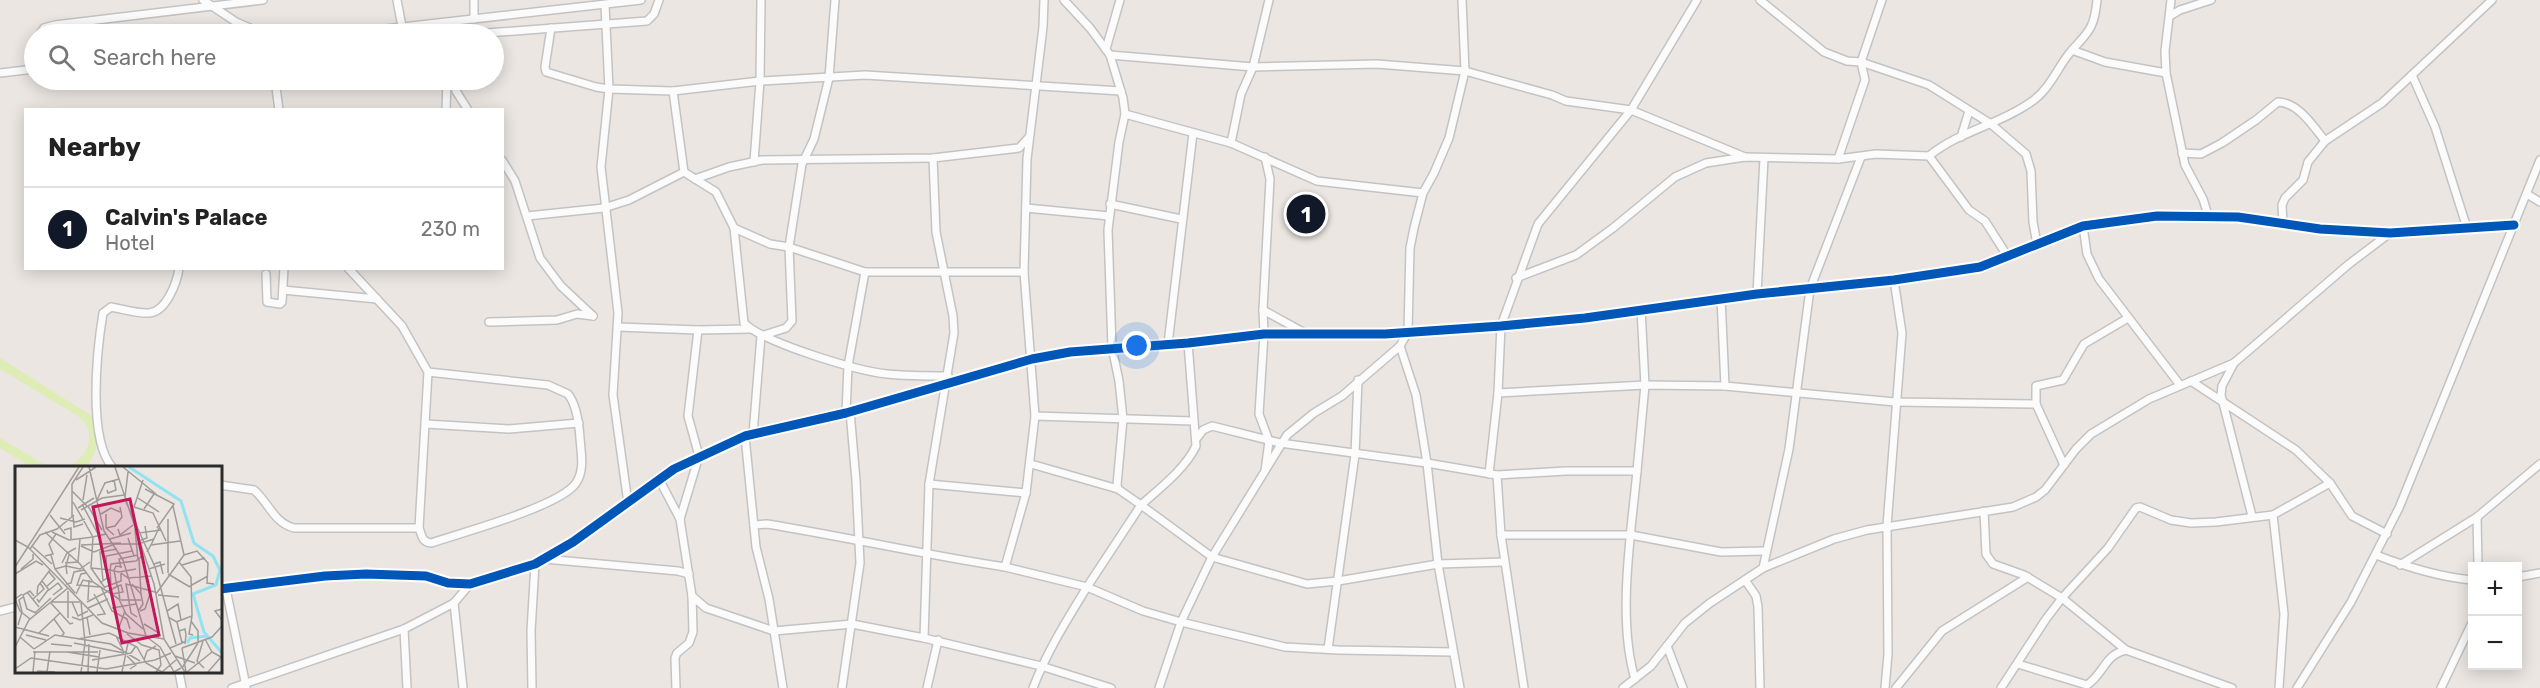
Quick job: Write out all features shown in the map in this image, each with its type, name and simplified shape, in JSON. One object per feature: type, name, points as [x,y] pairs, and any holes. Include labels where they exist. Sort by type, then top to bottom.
[{"type":"street","points":[[203,0],[245,24]]},
{"type":"street","points":[[55,24],[263,0]]},
{"type":"street","points":[[397,0],[401,24]]},
{"type":"street","points":[[474,0],[474,19]]},
{"type":"street","points":[[429,24],[641,0]]},
{"type":"street","points":[[504,32],[647,21],[654,14],[659,0]]},
{"type":"street","points":[[754,162],[760,81],[761,0]]},
{"type":"street","points":[[761,336],[786,328],[792,321],[789,247],[801,172],[814,139],[829,78],[835,0]]},
{"type":"street","points":[[1005,567],[1026,493],[1035,417],[1024,272],[1029,138],[1043,27],[1044,0]]},
{"type":"street","points":[[1064,0],[1108,52],[1121,91],[1125,114],[1109,216],[1112,347],[1123,419],[1118,489]]},
{"type":"street","points":[[1108,52],[1120,0]]},
{"type":"street","points":[[1231,143],[1241,94],[1253,67],[1269,0]]},
{"type":"street","points":[[1159,688],[1181,622],[1212,557],[1280,443],[1298,425],[1342,396],[1400,346],[1408,332],[1410,248],[1423,193],[1446,147],[1465,71],[1462,0]]},
{"type":"street","points":[[1489,474],[1498,393],[1500,326],[1516,278],[1542,217],[1631,110],[1697,0]]},
{"type":"street","points":[[1760,0],[1824,52],[1929,85],[1991,124],[2026,154],[2029,161],[2032,222],[2037,244]]},
{"type":"street","points":[[1838,159],[1865,80],[1861,62],[1882,0]]},
{"type":"street","points":[[1516,278],[1576,255],[1675,177],[1692,168],[1745,157],[1838,159],[1876,154],[1929,156],[1941,145],[1991,124],[2032,102],[2044,90],[2072,50],[2091,30],[2097,0]]},
{"type":"street","points":[[2171,0],[2165,51],[2166,73],[2185,165],[2203,200],[2208,216]]},
{"type":"street","points":[[2170,16],[2180,10],[2211,0]]},
{"type":"street","points":[[2283,224],[2284,198],[2303,180],[2308,162],[2325,141],[2382,103],[2492,0]]},
{"type":"street","points":[[605,5],[609,89],[601,167],[618,327],[613,394],[628,503]]},
{"type":"street","points":[[551,28],[546,72],[609,89],[673,91],[760,81],[878,76],[1121,91]]},
{"type":"street","points":[[2072,50],[2105,62],[2166,73]]},
{"type":"street","points":[[1108,52],[1253,67],[1377,64],[1465,71],[1566,101],[1631,110],[1745,157]]},
{"type":"street","points":[[0,74],[24,70]]},
{"type":"street","points":[[2412,75],[2435,127],[2467,228]]},
{"type":"street","points":[[276,90],[279,108]]},
{"type":"street","points":[[446,108],[447,90]]},
{"type":"street","points":[[456,90],[467,108]]},
{"type":"street","points":[[673,91],[684,172],[716,192],[734,228],[741,278],[742,318],[750,329],[761,336],[848,366],[886,374],[947,380]]},
{"type":"street","points":[[2182,153],[2194,155],[2211,148],[2256,120],[2278,102],[2290,105],[2302,114],[2325,141]]},
{"type":"street","points":[[1961,137],[1970,111]]},
{"type":"street","points":[[1125,114],[1231,143],[1317,181],[1423,193]]},
{"type":"street","points":[[1168,344],[1193,133]]},
{"type":"street","points":[[695,179],[754,162],[805,158],[933,158],[1019,148],[1029,138]]},
{"type":"street","points":[[1929,156],[1969,210],[1985,221],[2008,257]]},
{"type":"street","points":[[1763,568],[1765,551],[1784,478],[1810,289],[1861,157]]},
{"type":"street","points":[[924,638],[928,556],[928,483],[954,333],[936,232],[933,158]]},
{"type":"street","points":[[1265,158],[1270,178],[1259,414],[1269,441],[1265,471]]},
{"type":"street","points":[[1757,294],[1764,158]]},
{"type":"street","points":[[2297,688],[2351,602],[2387,534],[2540,160]]},
{"type":"street","points":[[489,322],[557,320],[577,314],[593,316],[547,269],[535,245],[515,182],[504,163]]},
{"type":"street","points":[[527,216],[604,208],[629,200],[684,172]]},
{"type":"street","points":[[2527,194],[2540,202]]},
{"type":"street","points":[[1110,204],[1181,219]]},
{"type":"street","points":[[1026,208],[1109,216]]},
{"type":"street","points":[[246,686],[223,589],[326,576],[366,574],[417,575],[448,583],[470,584],[535,564],[573,542],[659,479],[699,456],[749,435],[848,412],[947,380],[1032,359],[1112,347],[1188,343],[1264,334],[1408,332],[1500,326],[1585,318],[1721,298],[1894,280],[1980,267],[2083,226],[2157,216],[2208,216],[2320,229],[2390,233],[2514,225]]},
{"type":"street","points":[[2083,226],[2087,255],[2099,279],[2180,386]]},
{"type":"street","points":[[734,228],[770,244],[789,247],[865,272],[1024,272]]},
{"type":"street","points":[[1623,688],[1651,666],[1686,623],[1763,568],[1834,539],[1887,526],[2013,507],[2036,497],[2045,490],[2091,434],[2149,399],[2234,363],[2349,264],[2390,233]]},
{"type":"street","points":[[112,466],[104,455],[96,403],[95,362],[103,313],[111,307],[147,314],[154,312],[160,308],[170,294],[178,270]]},
{"type":"street","points":[[266,274],[267,302],[281,303],[284,270]]},
{"type":"street","points":[[350,270],[402,326],[428,372],[419,528],[422,538],[431,543],[489,524],[568,493],[580,477],[582,465],[579,423],[572,398],[555,386],[428,372]]},
{"type":"street","points":[[843,688],[860,563],[860,540],[848,412],[848,366],[865,272]]},
{"type":"street","points":[[1885,688],[1888,654],[1887,526],[1902,333],[1894,280]]},
{"type":"street","points":[[283,290],[377,299]]},
{"type":"street","points":[[1721,298],[1725,386]]},
{"type":"street","points":[[1635,679],[1630,663],[1628,613],[1631,536],[1645,385],[1641,309]]},
{"type":"street","points":[[1263,310],[1306,334]]},
{"type":"street","points":[[2064,465],[2036,404],[2036,386],[2063,380],[2072,360],[2084,344],[2128,318]]},
{"type":"street","points":[[618,327],[750,329]]},
{"type":"street","points":[[680,519],[699,456],[688,417],[698,330]]},
{"type":"street","points":[[761,336],[749,435],[754,525],[756,547],[774,631],[783,688]]},
{"type":"street","points":[[1188,343],[1193,421],[1197,438]]},
{"type":"street","points":[[1400,346],[1416,395],[1427,463],[1438,564],[1460,688]]},
{"type":"street","points":[[2234,363],[2222,386],[2223,404],[2252,516]]},
{"type":"street","points":[[1328,649],[1355,455],[1358,380]]},
{"type":"street","points":[[2191,381],[2296,450],[2330,483],[2352,516],[2387,534]]},
{"type":"street","points":[[1498,393],[1645,385],[1725,386],[1895,402],[2036,404]]},
{"type":"street","points":[[1035,417],[1193,421]]},
{"type":"street","points":[[426,424],[509,429],[579,423]]},
{"type":"street","points":[[1033,688],[1041,666],[1059,632],[1141,506],[1193,453],[1197,438],[1203,430],[1212,426],[1280,443],[1497,475],[1566,471],[1637,471]]},
{"type":"street","points":[[1031,464],[1118,489],[1212,557],[1307,584],[1438,564],[1504,562]]},
{"type":"street","points":[[2400,565],[2477,517],[2540,464]]},
{"type":"street","points":[[1497,475],[1504,562],[1524,688]]},
{"type":"street","points":[[659,479],[680,519],[692,596],[693,632],[689,643],[677,653],[675,658],[676,688]]},
{"type":"street","points":[[928,483],[1026,493]]},
{"type":"street","points":[[2001,688],[2062,598],[2108,548],[2136,508],[2140,507],[2171,520],[2191,523],[2273,515],[2330,483]]},
{"type":"street","points":[[222,486],[254,490],[274,516],[283,524],[294,528],[419,528]]},
{"type":"street","points":[[1984,512],[1986,554],[1999,567],[2028,577],[2062,598],[2126,650],[2232,688]]},
{"type":"street","points":[[2273,515],[2284,615],[2278,688]]},
{"type":"street","points":[[2477,517],[2478,562]]},
{"type":"street","points":[[754,525],[767,524],[860,540],[928,556],[1005,567],[1087,587],[1143,611],[1181,622],[1285,647],[1453,652]]},
{"type":"street","points":[[1501,535],[1631,536],[1721,552],[1765,551]]},
{"type":"street","points":[[2376,555],[2400,565],[2451,578],[2468,580]]},
{"type":"street","points":[[544,559],[678,571],[688,574]]},
{"type":"street","points":[[532,688],[531,631],[535,564]]},
{"type":"street","points":[[2522,576],[2540,573]]},
{"type":"street","points":[[1896,688],[1942,631],[2028,577]]},
{"type":"street","points":[[1745,580],[1756,596],[1758,607],[1760,688]]},
{"type":"street","points":[[232,688],[246,686],[404,629],[454,603],[470,584]]},
{"type":"street","points":[[692,596],[706,608],[774,631],[852,624],[938,640],[1041,666],[1112,688]]},
{"type":"street","points":[[454,603],[463,688]]},
{"type":"street","points":[[0,611],[15,607]]},
{"type":"street","points":[[693,620],[706,608]]},
{"type":"street","points":[[404,629],[407,688]]},
{"type":"street","points":[[2441,688],[2468,631]]},
{"type":"street","points":[[927,688],[938,640]]},
{"type":"street","points":[[1667,646],[1683,688]]},
{"type":"street","points":[[2018,664],[2087,685],[2099,674],[2112,655],[2126,650]]},
{"type":"green space","points":[[0,358],[92,416],[97,430],[98,443],[87,466],[68,466],[80,458],[88,445],[88,430],[84,422],[78,416],[0,369]]},
{"type":"green space","points":[[0,438],[47,466],[29,466],[0,448]]},
{"type":"cycle path","points":[[222,589],[325,576],[366,574],[426,576],[448,583],[470,584],[535,564],[573,542],[674,469],[745,436],[846,413],[1032,359],[1070,352],[1188,343],[1264,334],[1385,334],[1501,326],[1585,318],[1757,294],[1894,280],[1980,267],[2083,226],[2157,216],[2238,217],[2320,229],[2390,233],[2514,225]]},
{"type":"place","name":"Calvin's Palace","points":[[1306,214]]}]
